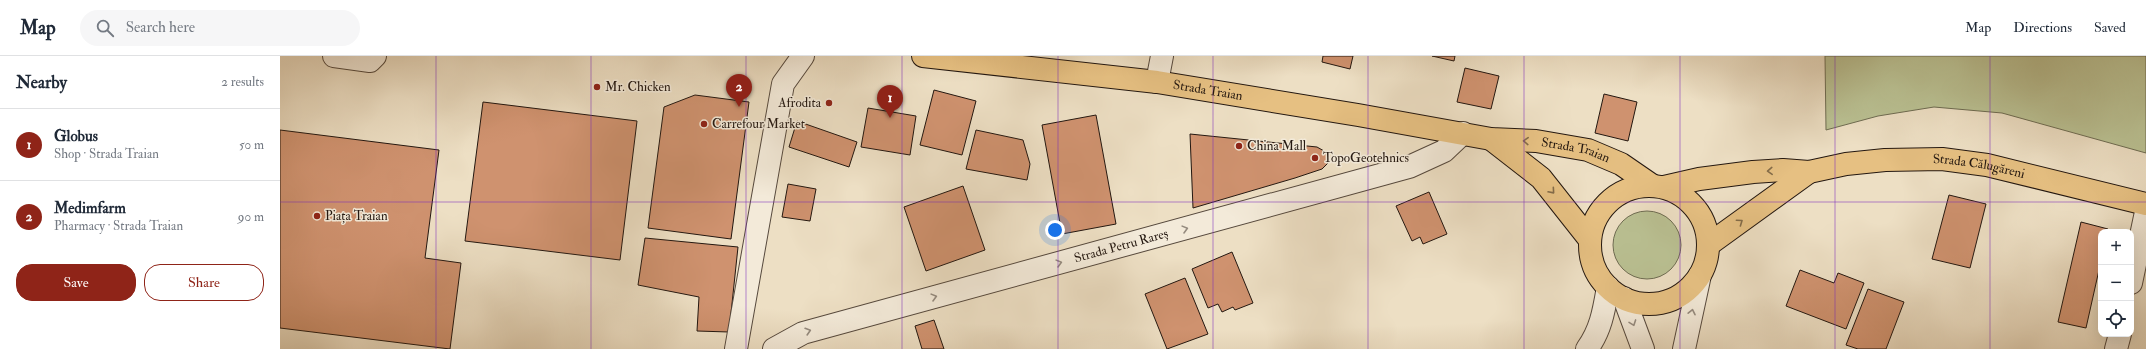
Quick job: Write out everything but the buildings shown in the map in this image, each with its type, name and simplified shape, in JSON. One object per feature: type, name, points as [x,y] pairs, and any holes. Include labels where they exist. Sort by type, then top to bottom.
[{"type":"main road","name":"Strada Traian","points":[[923,56],[1157,82],[1463,133],[1491,139],[1536,141],[1588,150],[1621,164],[1658,187]]},
{"type":"main road","name":"Strada Traian","points":[[1491,139],[1541,178],[1590,240]]},
{"type":"main road","name":"Strada Călugăreni","points":[[1658,187],[1699,179],[1753,172],[1783,170],[1809,172],[1846,164],[1870,161],[1942,159],[1987,165],[2146,204]]},
{"type":"main road","name":"Strada Călugăreni","points":[[1708,245],[1809,172]]},
{"type":"main road","points":[[1638,187],[1658,187],[1678,193],[1691,203],[1700,215],[1706,229],[1708,245],[1707,256],[1700,275],[1682,294],[1671,300],[1658,303],[1642,303],[1616,292],[1596,272],[1592,261],[1590,240],[1594,225],[1600,212],[1610,200],[1623,192],[1638,187]]},
{"type":"street","points":[[334,56],[370,61],[375,56]]},
{"type":"street","points":[[736,349],[783,84],[803,56]]},
{"type":"street","points":[[1157,82],[1162,56]]},
{"type":"street","name":"Strada Petru Rareș","points":[[774,349],[803,333],[1409,167],[1444,151],[1463,133]]},
{"type":"street","points":[[2134,269],[2146,212]]},
{"type":"street","points":[[1684,349],[1700,275]]},
{"type":"street","points":[[1587,349],[1595,339],[1603,317],[1616,292]]},
{"type":"street","points":[[1616,292],[1643,349]]},
{"type":"street","points":[[2116,349],[2119,337]]},
{"type":"green space","points":[[1825,56],[2146,56],[2146,153],[2002,113],[1934,107],[1878,116],[1826,130]]},
{"type":"green space","points":[[1647,211],[1660,214],[1671,221],[1678,232],[1681,245],[1678,258],[1671,269],[1660,276],[1647,279],[1634,276],[1623,269],[1616,258],[1613,245],[1616,232],[1623,221],[1634,214]]},
{"type":"place","name":"Mr. Chicken","points":[[597,87]]},
{"type":"place","name":"Afrodita","points":[[829,103]]},
{"type":"place","name":"Medimfarm","points":[[739,107]]},
{"type":"place","name":"Globus","points":[[890,118]]},
{"type":"place","name":"Carrefour Market","points":[[704,124]]},
{"type":"place","name":"China Mall","points":[[1239,146]]},
{"type":"place","name":"TopoGeotehnics","points":[[1315,158]]},
{"type":"place","name":"Piața Traian","points":[[317,216]]}]
